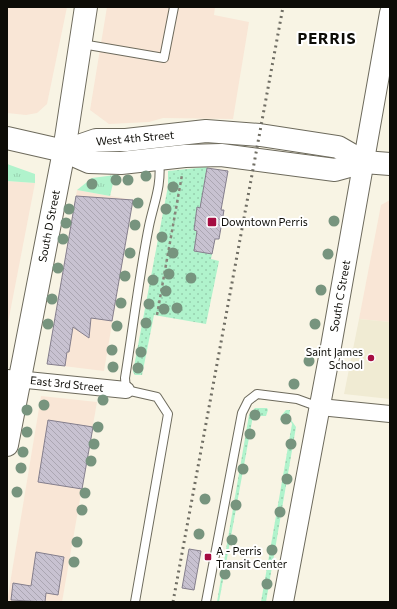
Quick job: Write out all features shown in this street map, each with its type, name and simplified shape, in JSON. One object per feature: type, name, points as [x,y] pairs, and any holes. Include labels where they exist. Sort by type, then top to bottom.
[{"type":"main road","name":"South D Street","points":[[7,445],[13,378],[64,151],[79,44],[86,7]]},
{"type":"main road","name":"West 4th Street","points":[[64,151],[96,140],[126,140],[206,131],[260,135],[338,147],[364,162]]},
{"type":"main road","points":[[7,138],[64,151]]},
{"type":"main road","name":"West 4th Street","points":[[64,151],[90,162],[121,164],[185,156],[221,155],[335,170],[364,162],[390,164]]},
{"type":"street","name":"South C Street","points":[[283,602],[320,407],[390,13]]},
{"type":"street","name":"East 3rd Street","points":[[13,378],[126,390]]},
{"type":"street","points":[[320,407],[390,414]]},
{"type":"lane","points":[[79,44],[164,58],[174,7]]},
{"type":"lane","points":[[135,602],[168,414],[157,397],[126,390],[125,378],[149,225],[160,188],[161,176],[159,159]]},
{"type":"lane","points":[[206,602],[242,414],[248,401],[257,394],[297,399],[320,407]]},
{"type":"path","points":[[157,315],[182,169]]},
{"type":"shaded area","points":[[7,7],[67,7],[47,104],[37,113],[26,115],[7,113]]},
{"type":"shaded area","points":[[107,7],[215,7],[214,15],[249,22],[233,119],[163,118],[149,122],[109,124],[90,110]]},
{"type":"shaded area","points":[[7,181],[35,183],[7,328]]},
{"type":"shaded area","points":[[77,190],[133,200],[104,371],[47,364]]},
{"type":"shaded area","points":[[390,200],[390,322],[359,319],[381,205]]},
{"type":"shaded area","name":"Saint James School","points":[[359,319],[390,322],[390,399],[344,394]]},
{"type":"shaded area","points":[[41,396],[97,402],[62,602],[7,602]]},
{"type":"green space","points":[[7,164],[35,174],[35,183],[7,181]]},
{"type":"green space","points":[[207,167],[200,208],[197,208],[194,230],[197,231],[194,251],[212,254],[211,259],[219,261],[206,324],[154,315],[142,375],[135,375],[133,372],[168,186],[168,171]]},
{"type":"green space","points":[[115,175],[110,196],[77,190],[92,178]]},
{"type":"green space","points":[[255,408],[267,408],[268,410],[266,416],[253,416],[219,602],[217,602],[249,415]]},
{"type":"green space","points":[[286,410],[290,410],[289,417],[296,427],[266,602],[261,602],[292,424],[291,422],[280,420],[281,416]]},
{"type":"building","points":[[207,168],[228,171],[221,210],[224,210],[219,239],[215,239],[212,254],[194,251],[197,231],[194,230],[197,207],[200,208]]},
{"type":"building","points":[[76,196],[133,200],[112,321],[91,318],[89,338],[73,327],[65,366],[47,364]]},
{"type":"building","points":[[48,420],[93,427],[82,489],[38,482]]},
{"type":"building","points":[[189,549],[201,551],[194,590],[182,588]]},
{"type":"building","points":[[36,552],[64,557],[58,595],[46,593],[45,602],[11,600],[13,583],[31,586]]},
{"type":"railway","points":[[173,602],[283,7]]},
{"type":"place","name":"Downtown Perris","points":[[212,222]]},
{"type":"place","name":"Saint James School","points":[[371,358]]},
{"type":"place","name":"A - Perris Transit Center","points":[[208,557]]},
{"type":"district","name":"PERRIS","points":[[327,39]]}]
